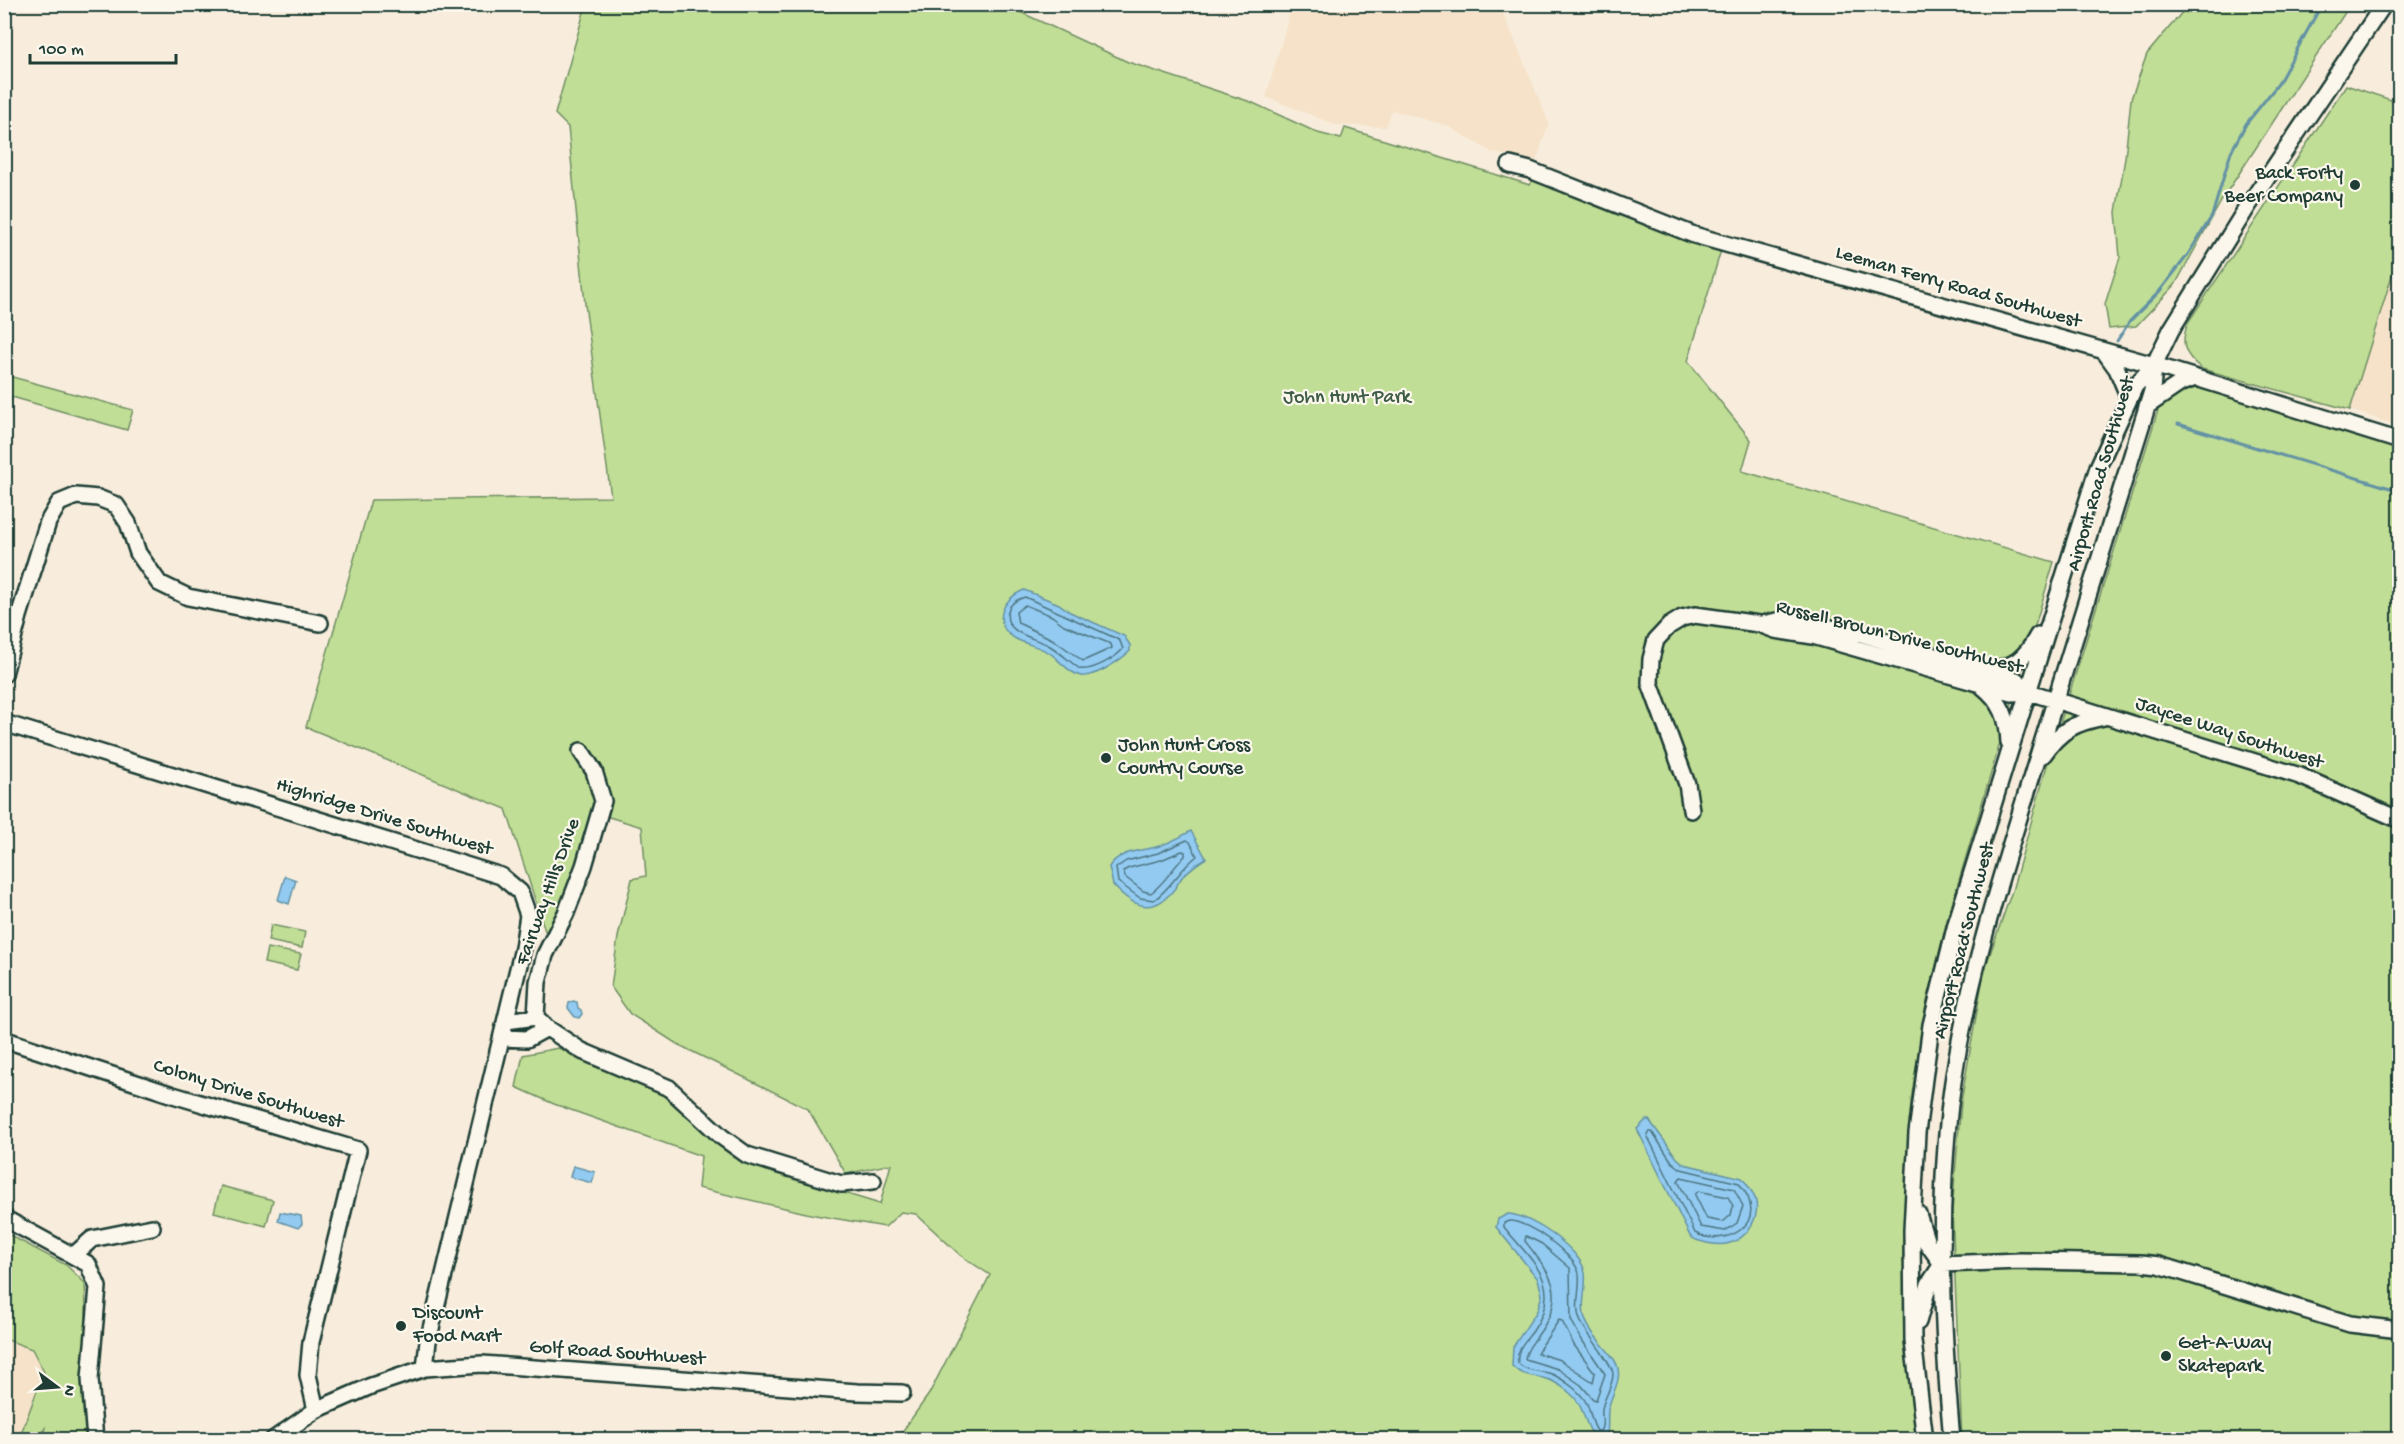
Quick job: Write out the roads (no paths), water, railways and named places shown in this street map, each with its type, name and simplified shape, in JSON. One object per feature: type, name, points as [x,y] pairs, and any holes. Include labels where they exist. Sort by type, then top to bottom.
[{"type":"street","points":[[2154,365],[2171,330],[2243,214],[2384,4]]},
{"type":"street","name":"Leeman Ferry Road Southwest","points":[[1510,165],[1530,170],[1694,235],[2154,365],[2400,441]]},
{"type":"street","points":[[2104,351],[2117,369],[2129,398]]},
{"type":"street","name":"Airport Road Southwest","points":[[1952,1440],[1945,1359],[1942,1264],[1945,1151],[1961,1034],[1989,921],[2034,770],[2052,612],[2098,467],[2134,386],[2154,365]]},
{"type":"street","name":"Airport Road Southwest","points":[[1924,1440],[1912,1341],[1912,1230],[1917,1133],[1931,1025],[1956,924],[2007,764],[2042,696],[2147,406],[2152,391],[2154,365]]},
{"type":"street","points":[[2147,406],[2181,383],[2196,378]]},
{"type":"street","points":[[4,674],[19,615],[48,522],[59,503],[76,496],[98,498],[116,505],[128,524],[138,553],[159,583],[188,597],[320,623]]},
{"type":"street","points":[[2007,764],[2008,724],[2003,710],[1979,676],[2021,660],[2030,651],[2052,612]]},
{"type":"street","name":"Russell Brown Drive Southwest","points":[[1691,810],[1687,784],[1650,683],[1650,659],[1656,640],[1669,626],[1682,618],[1695,615],[1759,624],[1786,619],[1830,627],[1862,634],[1979,676],[2016,680],[2042,696]]},
{"type":"street","name":"Jaycee Way Southwest","points":[[2042,696],[2300,776],[2400,819]]},
{"type":"street","points":[[2034,770],[2058,736],[2073,725],[2107,717]]},
{"type":"street","name":"Highridge Drive Southwest","points":[[4,723],[501,876],[520,892],[528,915],[523,948],[428,1341],[425,1368]]},
{"type":"street","name":"Fairway Hills Drive","points":[[536,1017],[538,982],[545,955],[566,913],[584,866],[603,801],[594,771],[581,751]]},
{"type":"street","points":[[506,1021],[536,1017],[547,1028],[582,1051],[669,1088],[722,1137],[747,1155],[841,1184],[873,1181]]},
{"type":"street","points":[[502,1038],[527,1039],[547,1028]]},
{"type":"street","name":"Colony Drive Southwest","points":[[9,1041],[173,1095],[358,1150],[311,1342],[308,1376],[316,1410]]},
{"type":"street","points":[[1914,1194],[1921,1230],[1942,1264]]},
{"type":"street","points":[[4,1218],[88,1264],[98,1287],[90,1379],[95,1440]]},
{"type":"street","points":[[75,1256],[92,1239],[152,1227]]},
{"type":"street","points":[[1942,1264],[2031,1262],[2158,1265],[2350,1324],[2400,1330]]},
{"type":"street","points":[[1912,1341],[1929,1284],[1942,1264]]},
{"type":"street","name":"Golf Road Southwest","points":[[273,1440],[316,1410],[371,1386],[425,1368],[482,1365],[857,1392],[902,1393]]},
{"type":"water","points":[[1024,590],[1059,604],[1070,612],[1124,636],[1130,645],[1130,651],[1115,663],[1096,673],[1085,676],[1076,674],[1047,651],[1016,639],[1003,627],[1001,620],[1005,606],[1010,599]]},
{"type":"water","points":[[1191,831],[1206,858],[1183,876],[1173,891],[1162,901],[1154,905],[1140,905],[1132,902],[1113,885],[1109,867],[1118,858],[1130,852],[1165,844]]},
{"type":"water","points":[[285,876],[296,880],[289,904],[278,900]]},
{"type":"water","points":[[577,1002],[581,1010],[582,1014],[579,1018],[575,1017],[568,1008],[569,1003]]},
{"type":"water","points":[[1649,1120],[1684,1164],[1742,1178],[1755,1198],[1756,1212],[1752,1225],[1742,1236],[1721,1245],[1700,1241],[1690,1236],[1637,1129]]},
{"type":"water","points":[[573,1166],[595,1172],[592,1183],[570,1177]]},
{"type":"water","points":[[280,1212],[301,1216],[302,1224],[298,1228],[278,1221]]},
{"type":"water","points":[[1508,1214],[1529,1220],[1554,1235],[1575,1254],[1582,1264],[1585,1273],[1583,1305],[1586,1322],[1615,1361],[1619,1373],[1608,1410],[1606,1437],[1594,1437],[1576,1399],[1565,1389],[1547,1379],[1521,1373],[1512,1366],[1513,1347],[1537,1311],[1542,1295],[1538,1279],[1496,1227],[1498,1219]]},
{"type":"waterway","points":[[2117,341],[2130,321],[2159,292],[2187,256],[2212,216],[2231,152],[2246,124],[2278,84],[2322,4]]},
{"type":"waterway","points":[[2178,424],[2400,491]]},
{"type":"place","name":"Back Forty Beer Company","points":[[2355,185]]},
{"type":"place","name":"John Hunt Cross Country Course","points":[[1106,758]]},
{"type":"place","name":"Discount Food Mart","points":[[401,1326]]},
{"type":"place","name":"Get-A-Way Skatepark","points":[[2166,1356]]},
{"type":"park label","name":"John Hunt Park","points":[[1347,398]]}]
